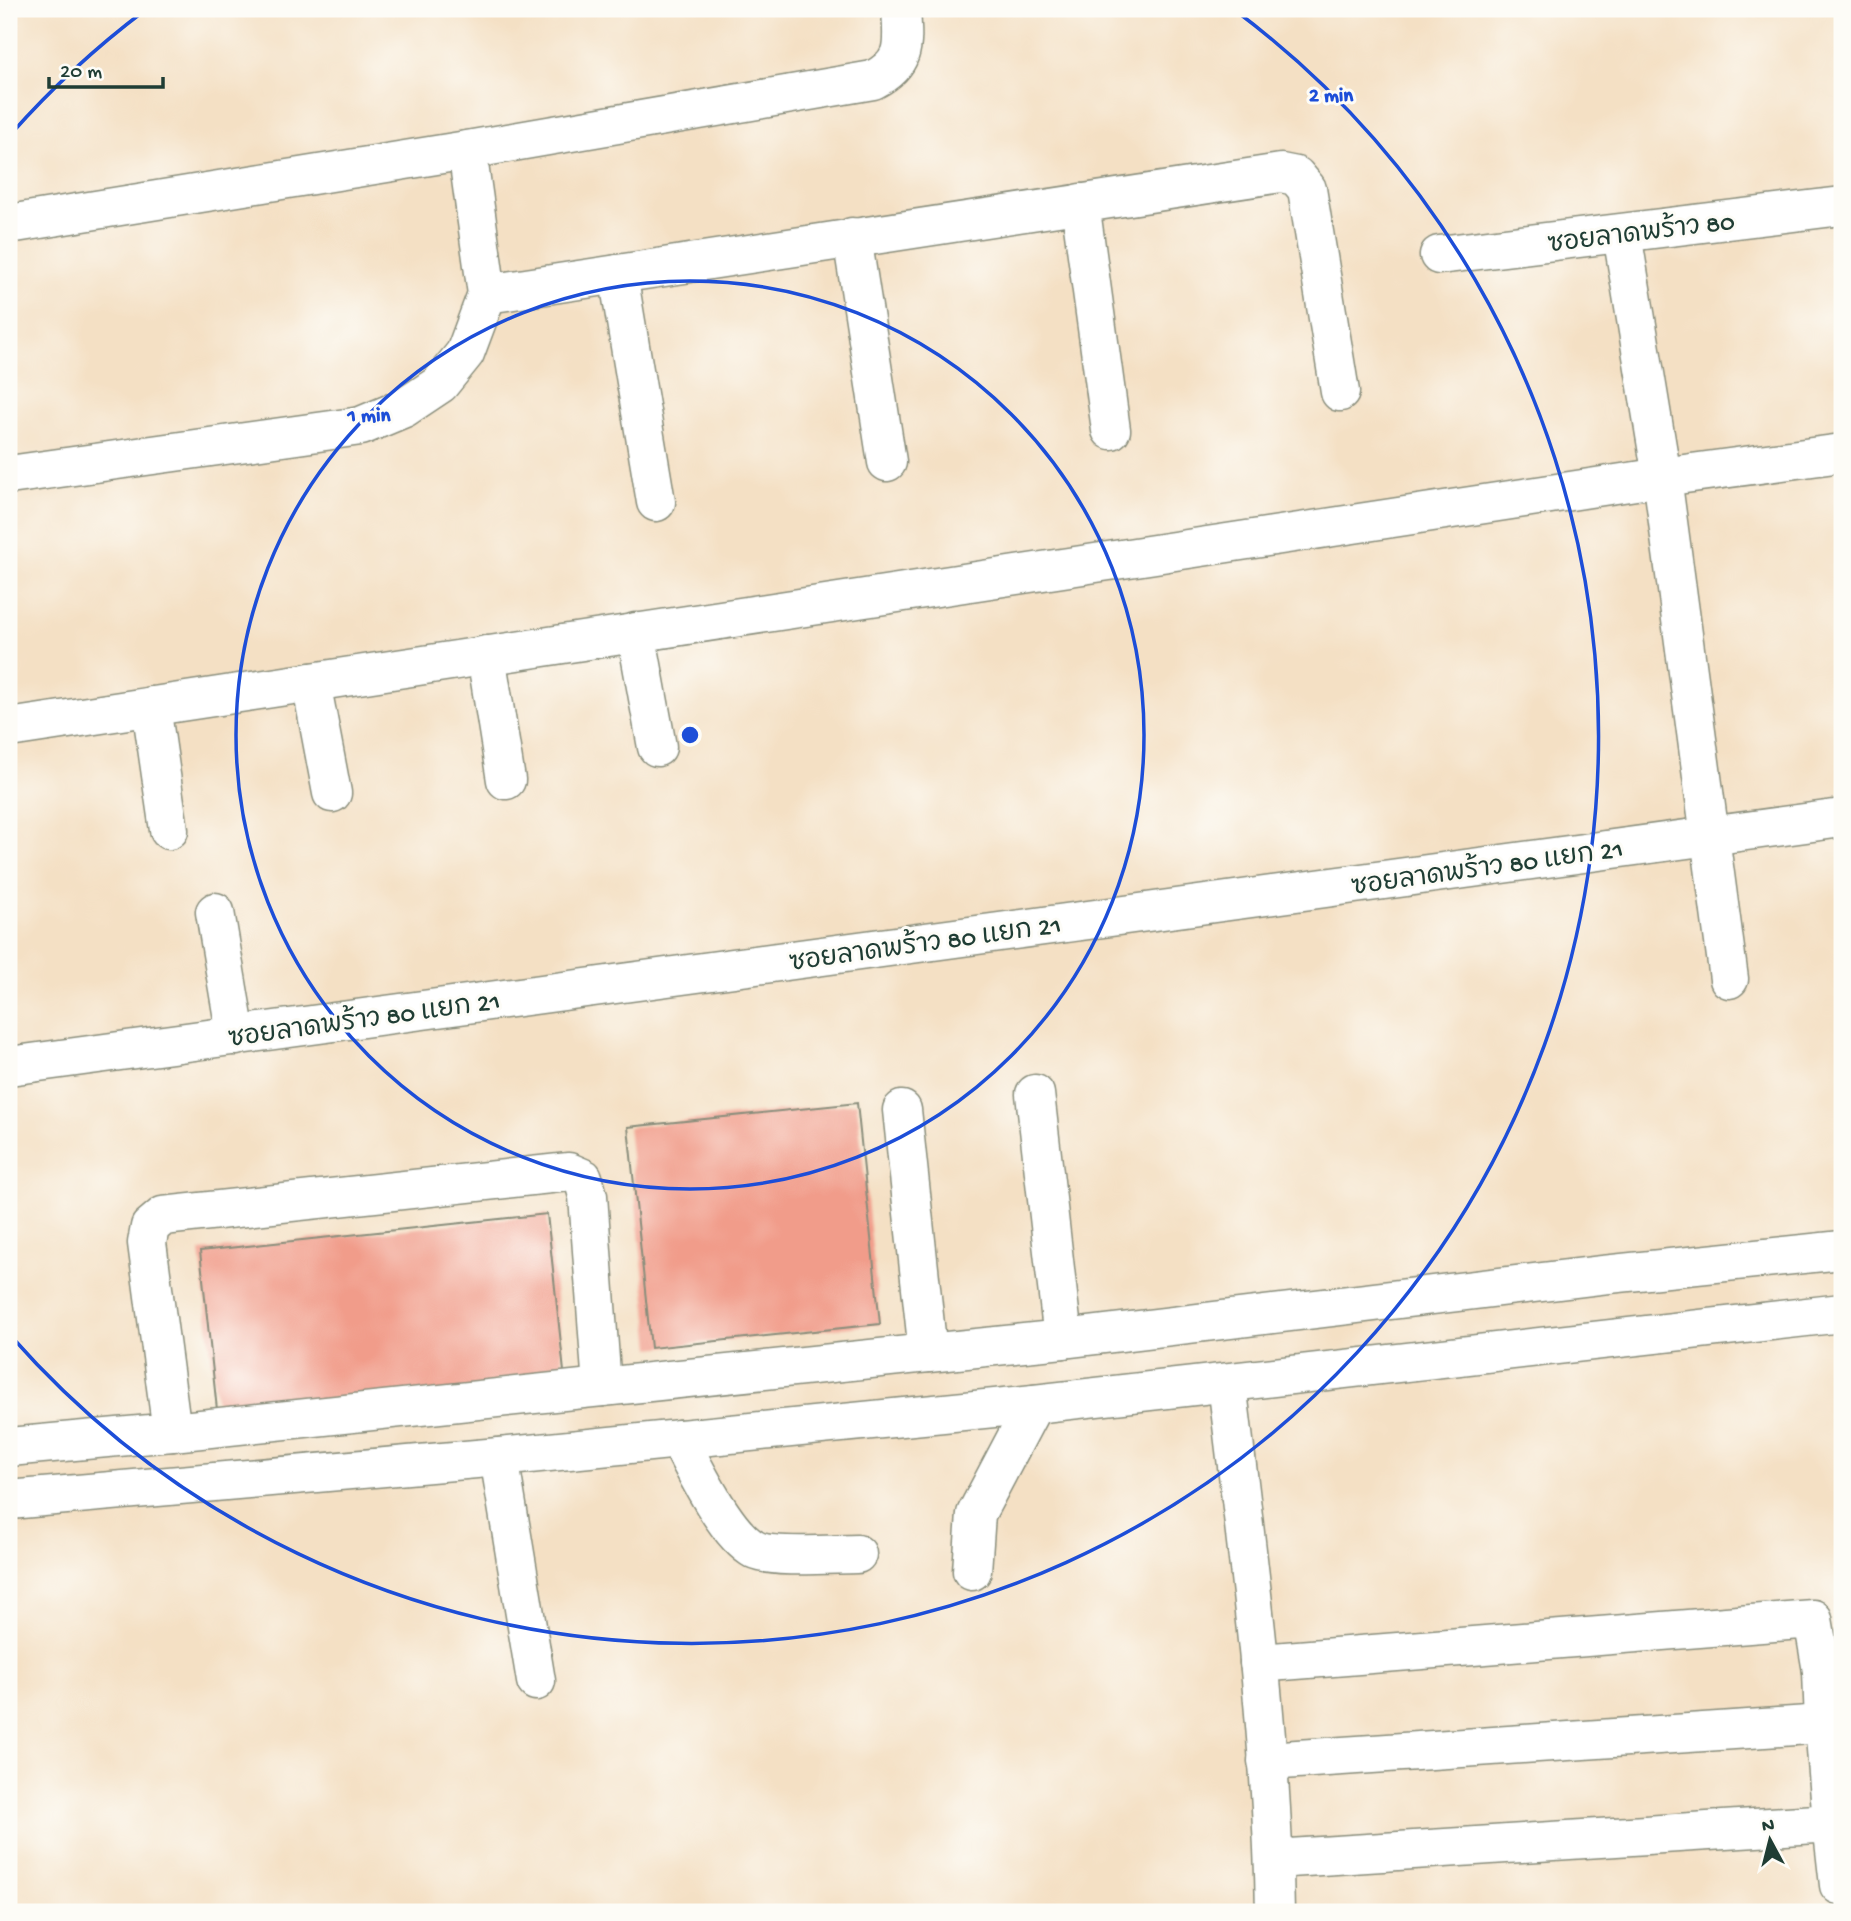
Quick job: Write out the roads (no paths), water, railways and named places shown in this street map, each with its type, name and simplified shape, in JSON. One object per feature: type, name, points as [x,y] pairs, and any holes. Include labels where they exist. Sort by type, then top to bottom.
[{"type":"street","points":[[9,224],[467,150],[873,80],[890,71],[898,59],[903,44],[901,9]]},
{"type":"street","points":[[9,475],[362,426],[404,408],[440,384],[465,353],[487,294],[467,150]]},
{"type":"street","points":[[487,294],[1281,173],[1296,176],[1307,189],[1340,393]]},
{"type":"street","points":[[1080,202],[1111,430]]},
{"type":"street","name":"ซอยลาดพร้าว 80","points":[[1439,255],[1842,206]]},
{"type":"street","points":[[1622,234],[1662,477],[1729,979]]},
{"type":"street","points":[[852,237],[887,462]]},
{"type":"street","points":[[618,274],[656,502]]},
{"type":"street","points":[[9,728],[1662,477],[1842,453]]},
{"type":"street","points":[[636,632],[657,747]]},
{"type":"street","points":[[486,655],[506,780]]},
{"type":"street","points":[[311,682],[332,793]]},
{"type":"street","points":[[151,706],[169,830]]},
{"type":"street","name":"ซอยลาดพร้าว 80 แยก 21","points":[[9,1066],[1842,818]]},
{"type":"street","points":[[215,912],[236,1036]]},
{"type":"street","points":[[1035,1094],[1063,1339]]},
{"type":"street","points":[[902,1110],[928,1353]]},
{"type":"street","points":[[172,1432],[147,1243],[150,1227],[163,1216],[569,1172],[583,1178],[588,1196],[602,1387]]},
{"type":"street","points":[[9,1447],[1063,1339],[1601,1275],[1842,1250]]},
{"type":"street","points":[[9,1500],[499,1457],[1034,1404],[1842,1313]]},
{"type":"street","points":[[1227,1383],[1259,1663],[1274,1859],[1275,1912]]},
{"type":"street","points":[[972,1571],[976,1514],[1034,1404]]},
{"type":"street","points":[[679,1439],[709,1495],[730,1527],[755,1550],[777,1554],[857,1553]]},
{"type":"street","points":[[499,1457],[536,1681]]},
{"type":"street","points":[[1259,1663],[1813,1619],[1832,1670],[1824,1724],[1832,1823],[1839,1885],[1842,1885]]},
{"type":"street","points":[[1267,1761],[1824,1724]]},
{"type":"street","points":[[1274,1859],[1832,1823]]}]
